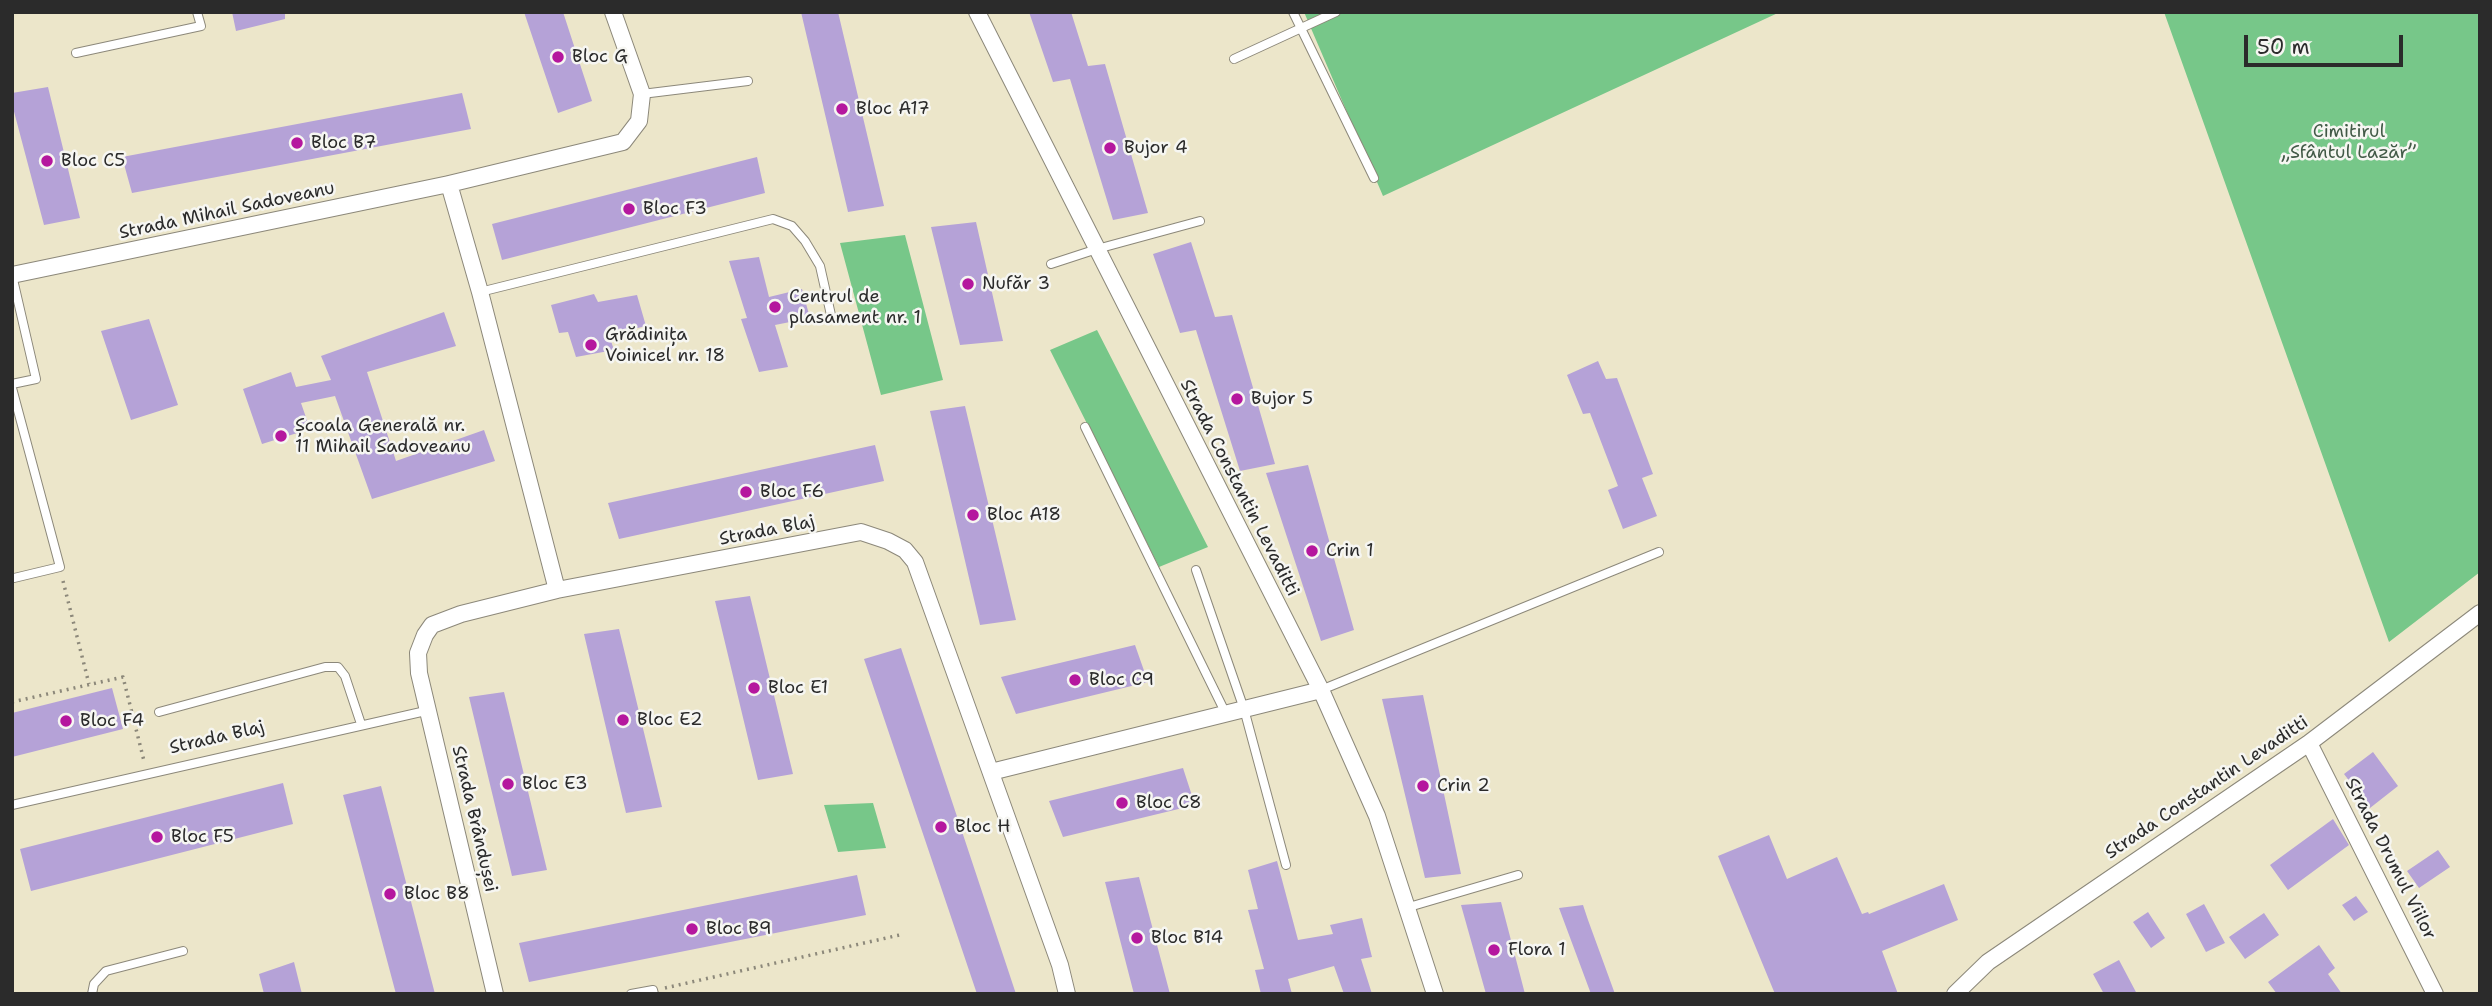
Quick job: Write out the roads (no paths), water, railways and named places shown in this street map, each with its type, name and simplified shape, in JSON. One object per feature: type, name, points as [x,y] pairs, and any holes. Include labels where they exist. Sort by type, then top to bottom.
[{"type":"street","points":[[613,12],[642,94]]},
{"type":"street","name":"Strada Constantin Levaditti","points":[[977,12],[1321,690],[1377,816],[1436,994]]},
{"type":"street","name":"Strada Mihail Sadoveanu","points":[[12,275],[449,184],[623,142],[639,121],[642,94]]},
{"type":"street","points":[[449,184],[558,590]]},
{"type":"street","name":"Strada Blaj","points":[[418,653],[432,625],[446,618],[558,590],[861,532],[888,541],[905,551],[915,562],[1060,965],[1067,994]]},
{"type":"street","name":"Strada Constantin Levaditti","points":[[1955,994],[1988,962],[2309,743],[2480,613]]},
{"type":"street","name":"Strada Brândușei","points":[[418,653],[419,673],[430,710],[495,994]]},
{"type":"street","points":[[991,772],[1321,690]]},
{"type":"street","name":"Strada Drumul Viilor","points":[[2309,743],[2435,994]]},
{"type":"lane","points":[[76,52],[201,26],[197,12]]},
{"type":"lane","points":[[1293,12],[1374,178]]},
{"type":"lane","points":[[1234,59],[1336,12]]},
{"type":"lane","points":[[642,94],[748,81]]},
{"type":"lane","points":[[480,292],[773,219],[792,226],[805,241],[820,266],[831,315]]},
{"type":"lane","points":[[1051,264],[1097,248],[1200,221]]},
{"type":"lane","points":[[12,275],[36,379],[12,386],[60,567],[14,578]]},
{"type":"lane","points":[[1085,426],[1226,714]]},
{"type":"lane","points":[[1321,690],[1659,552]]},
{"type":"lane","points":[[1196,570],[1244,709],[1286,865]]},
{"type":"lane","points":[[159,712],[325,667],[338,667],[345,676],[361,724]]},
{"type":"lane","name":"Strada Blaj","points":[[12,805],[430,710]]},
{"type":"lane","points":[[1409,907],[1518,875]]},
{"type":"lane","points":[[92,994],[94,984],[106,971],[183,951]]},
{"type":"lane","points":[[631,994],[653,992]]},
{"type":"place","name":"Bloc G","points":[[558,57]]},
{"type":"place","name":"Bloc A17","points":[[842,109]]},
{"type":"place","name":"Bloc B7","points":[[297,143]]},
{"type":"place","name":"Bujor 4","points":[[1110,148]]},
{"type":"place","name":"Bloc C5","points":[[47,161]]},
{"type":"place","name":"Bloc F3","points":[[629,209]]},
{"type":"place","name":"Nufăr 3","points":[[968,284]]},
{"type":"place","name":"Centrul de plasament nr. 1","points":[[775,307]]},
{"type":"place","name":"Grădinița Voinicel nr. 18","points":[[591,345]]},
{"type":"place","name":"Bujor 5","points":[[1237,399]]},
{"type":"place","name":"Școala Generală nr. 11 Mihail Sadoveanu","points":[[281,436]]},
{"type":"place","name":"Bloc F6","points":[[746,492]]},
{"type":"place","name":"Bloc A18","points":[[973,515]]},
{"type":"place","name":"Crin 1","points":[[1312,551]]},
{"type":"place","name":"Bloc C9","points":[[1075,680]]},
{"type":"place","name":"Bloc E1","points":[[754,688]]},
{"type":"place","name":"Bloc E2","points":[[623,720]]},
{"type":"place","name":"Bloc F4","points":[[66,721]]},
{"type":"place","name":"Bloc E3","points":[[508,784]]},
{"type":"place","name":"Crin 2","points":[[1423,786]]},
{"type":"place","name":"Bloc C8","points":[[1122,803]]},
{"type":"place","name":"Bloc H","points":[[941,827]]},
{"type":"place","name":"Bloc F5","points":[[157,837]]},
{"type":"place","name":"Bloc B8","points":[[390,894]]},
{"type":"place","name":"Bloc B9","points":[[692,929]]},
{"type":"place","name":"Bloc B14","points":[[1137,938]]},
{"type":"place","name":"Flora 1","points":[[1494,950]]},
{"type":"park label","name":"Cimitirul „Sfântul Lazăr”","points":[[2349,142]]}]
